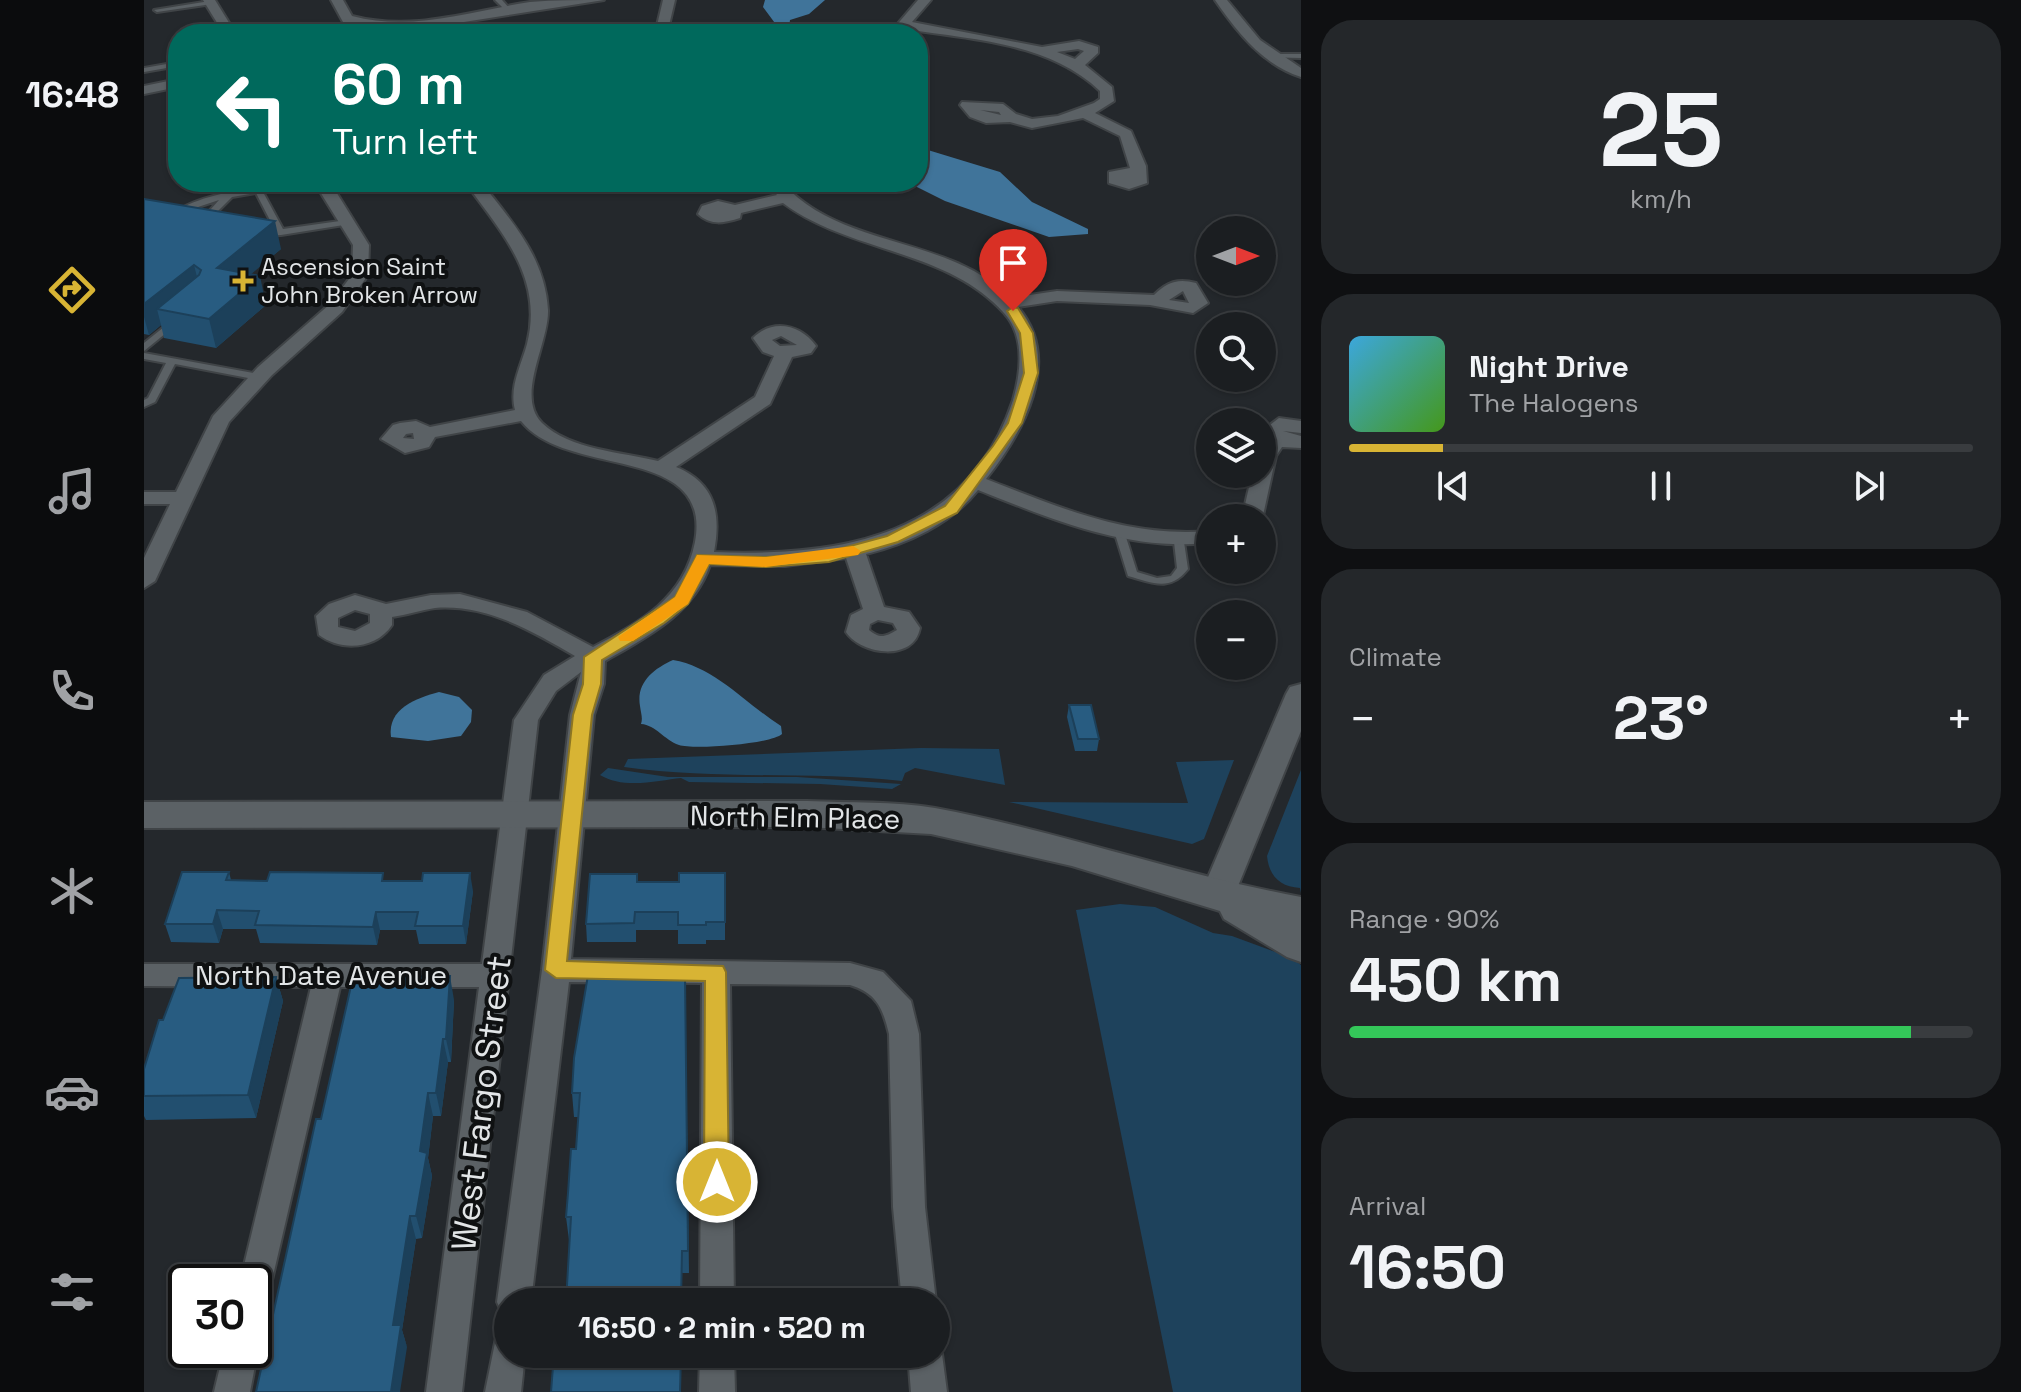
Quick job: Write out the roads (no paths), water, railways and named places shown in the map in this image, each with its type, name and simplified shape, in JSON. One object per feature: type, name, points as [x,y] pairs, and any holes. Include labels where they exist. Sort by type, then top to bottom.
[{"type":"main road","name":"North Elm Place","points":[[144,815],[807,814],[931,821],[1072,852],[1217,896]]},
{"type":"main road","points":[[1217,896],[1301,912]]},
{"type":"main road","points":[[1217,896],[1301,946]]},
{"type":"street","points":[[337,0],[347,19],[356,24]]},
{"type":"street","points":[[421,24],[503,5],[598,0]]},
{"type":"street","points":[[663,24],[669,0]]},
{"type":"street","points":[[903,24],[925,0]]},
{"type":"street","points":[[1221,0],[1247,37],[1267,56],[1301,73]]},
{"type":"street","points":[[210,2],[224,24]]},
{"type":"street","points":[[928,34],[1038,50],[1078,64],[1107,90],[1107,101],[1087,114],[1053,121],[1011,118]]},
{"type":"street","points":[[1038,50],[1079,45],[1093,50],[1078,64]]},
{"type":"street","points":[[144,90],[168,85]]},
{"type":"street","points":[[1087,114],[1126,134],[1138,166],[1137,174]]},
{"type":"street","points":[[144,581],[220,420],[259,377],[336,308],[360,275],[361,245],[328,192]]},
{"type":"street","points":[[481,192],[525,250],[537,289],[538,332],[523,395],[526,414],[543,433],[564,443],[662,468],[763,400],[784,354]]},
{"type":"street","points":[[734,210],[775,192]]},
{"type":"street","points":[[703,558],[766,562],[854,551],[913,531],[951,509],[975,482],[1015,423],[1031,373],[1026,333],[1007,304],[958,270],[827,221],[783,192]]},
{"type":"street","points":[[1007,304],[1083,295],[1157,302]]},
{"type":"street","points":[[427,433],[526,414]]},
{"type":"street","points":[[1301,427],[1275,426],[1271,432],[1277,438],[1301,442]]},
{"type":"street","points":[[1256,504],[1266,456],[1277,438]]},
{"type":"street","name":"West Fargo Street","points":[[444,1392],[526,720],[536,699],[558,675],[658,620],[682,600],[703,558],[709,520],[705,503],[684,478],[662,468]]},
{"type":"street","points":[[975,482],[1120,534],[1179,542],[1196,539]]},
{"type":"street","points":[[144,498],[183,498]]},
{"type":"street","points":[[854,551],[875,612]]},
{"type":"street","points":[[381,611],[434,602],[481,603],[527,619],[593,657]]},
{"type":"street","name":"West Fargo Street","points":[[516,1288],[556,970],[571,814],[593,657]]},
{"type":"street","points":[[1217,896],[1301,694]]},
{"type":"street","points":[[556,970],[850,974],[873,980],[896,1001],[904,1034],[909,1207],[918,1288]]},
{"type":"street","points":[[716,972],[717,1288]]},
{"type":"street","points":[[261,1264],[328,976]]},
{"type":"street","name":"North Date Avenue","points":[[147,982],[328,976],[497,976]]},
{"type":"street","points":[[232,1392],[237,1368]]},
{"type":"street","points":[[503,1392],[506,1368]]},
{"type":"street","points":[[717,1368],[717,1392]]},
{"type":"street","points":[[926,1368],[929,1392]]},
{"type":"lane","points":[[157,10],[210,2]]},
{"type":"lane","points":[[1267,56],[1301,56]]},
{"type":"lane","points":[[144,70],[168,66]]},
{"type":"lane","points":[[163,224],[186,208],[246,192]]},
{"type":"lane","points":[[259,192],[281,233]]},
{"type":"lane","points":[[221,229],[211,225],[207,218],[229,195]]},
{"type":"lane","points":[[248,235],[347,222]]},
{"type":"lane","points":[[144,348],[178,318]]},
{"type":"lane","points":[[144,356],[259,377]]},
{"type":"lane","points":[[144,404],[152,400],[172,361]]},
{"type":"lane","points":[[1120,534],[1132,574],[1142,579],[1174,579],[1183,569],[1179,542]]},
{"type":"place","name":"Ascension Saint John Broken Arrow","points":[[243,281]]}]
